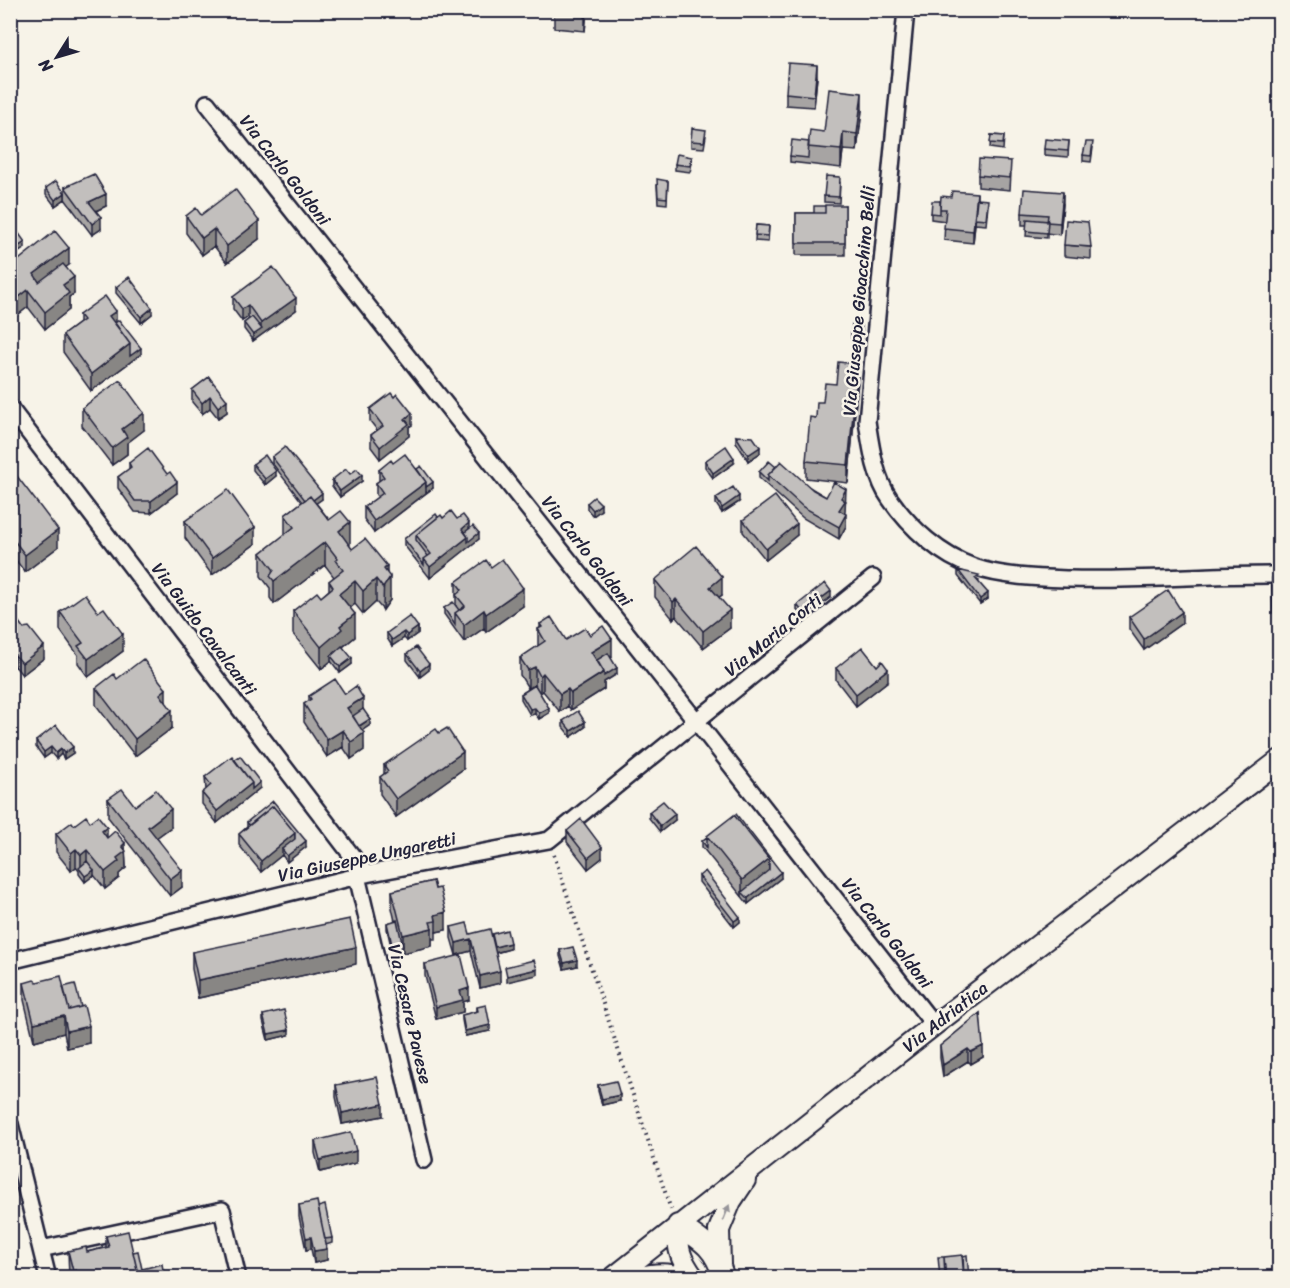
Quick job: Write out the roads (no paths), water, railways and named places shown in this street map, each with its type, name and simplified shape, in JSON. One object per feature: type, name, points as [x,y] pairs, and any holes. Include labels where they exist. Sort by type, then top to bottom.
[{"type":"street","name":"Via Giuseppe Gioacchino Belli","points":[[906,10],[867,421],[874,462],[889,498],[916,530],[945,554],[975,568],[1046,578],[1117,580],[1280,574]]},
{"type":"street","name":"Via Carlo Goldoni","points":[[207,103],[934,1025]]},
{"type":"street","name":"Via Guido Cavalcanti","points":[[10,408],[362,875]]},
{"type":"street","name":"Via Maria Corti","points":[[697,722],[873,578]]},
{"type":"street","name":"Via Giuseppe Ungaretti","points":[[10,961],[362,875],[549,840],[697,722]]},
{"type":"street","name":"Via Adriatica","points":[[613,1278],[934,1025],[1280,760]]},
{"type":"street","name":"Via Cesare Pavese","points":[[362,875],[424,1160]]},
{"type":"street","points":[[10,1124],[48,1278]]},
{"type":"street","points":[[722,1271],[720,1230],[731,1201],[753,1167]]},
{"type":"street","points":[[41,1249],[222,1210],[238,1278]]},
{"type":"street","points":[[694,1278],[686,1267],[677,1245],[678,1226],[705,1242],[722,1271]]},
{"type":"street","points":[[637,1278],[646,1275],[674,1274],[682,1278]]}]
